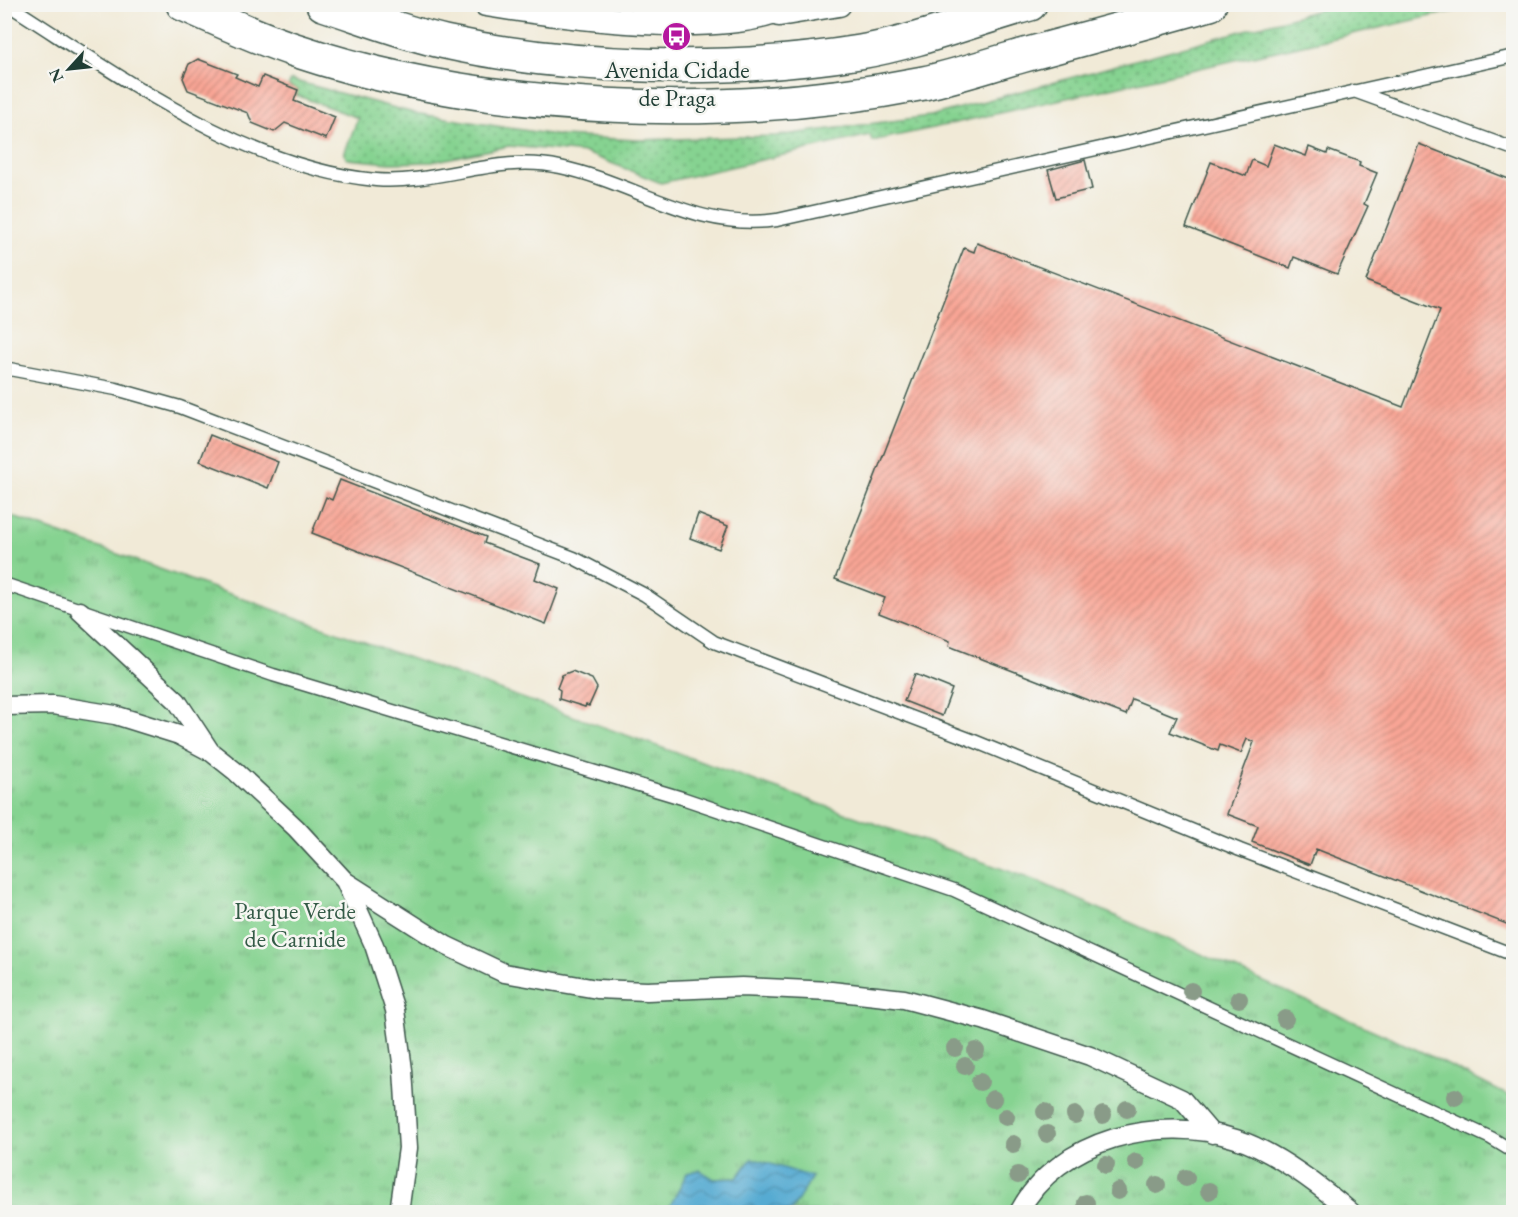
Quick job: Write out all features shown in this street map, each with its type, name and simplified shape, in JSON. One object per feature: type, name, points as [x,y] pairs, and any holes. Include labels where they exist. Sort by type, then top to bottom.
[{"type":"main road","points":[[183,4],[295,50],[418,83],[468,92],[657,106],[804,100],[926,82],[1210,4]]},
{"type":"main road","points":[[323,4],[443,41],[508,52],[624,64],[797,59],[860,52],[916,40],[1021,7]]},
{"type":"street","points":[[495,5],[542,15],[701,22],[785,9],[839,4]]},
{"type":"street","points":[[957,4],[976,10],[1021,7]]},
{"type":"street","points":[[80,611],[177,700],[211,752]]},
{"type":"street","points":[[4,706],[53,705],[115,715],[178,735],[211,752],[296,828],[345,881],[447,946],[504,973],[597,989],[748,987],[831,991],[903,999],[983,1020],[1090,1056],[1182,1099],[1212,1134]]},
{"type":"street","points":[[345,881],[374,945],[395,1010],[403,1070],[408,1149],[399,1212]]},
{"type":"street","points":[[1019,1212],[1049,1173],[1080,1151],[1099,1143],[1154,1131],[1212,1134],[1237,1139],[1275,1159],[1351,1212]]},
{"type":"lane","points":[[7,4],[189,116],[278,157],[359,178],[393,181],[514,164],[558,166],[618,184],[706,219],[738,224],[777,220],[1514,56]]},
{"type":"lane","points":[[1354,91],[1514,149]]},
{"type":"lane","points":[[4,368],[116,389],[180,407],[574,558],[645,595],[714,642],[969,739],[1240,850],[1514,955]]},
{"type":"lane","points":[[4,584],[273,675],[682,798],[954,890],[1491,1138],[1514,1152]]},
{"type":"green space","points":[[1337,5],[1481,5],[933,128],[872,141],[870,135],[661,183],[586,153],[509,146],[432,162],[390,163],[347,159],[344,154],[358,118],[296,95],[298,90],[288,86],[291,80],[414,113],[561,136],[637,140],[776,136],[930,116]]},
{"type":"green space","name":"Parque Verde de Carnide","points":[[5,514],[1039,882],[1422,1052],[1513,1098],[1513,1212],[5,1212]]},
{"type":"water","points":[[752,1158],[812,1177],[791,1212],[667,1212],[687,1173],[700,1170],[714,1179],[737,1178]]},
{"type":"building","points":[[198,59],[237,74],[235,77],[258,87],[263,76],[298,90],[294,101],[335,117],[326,139],[285,123],[274,132],[252,123],[248,113],[188,90],[183,78],[189,64]]},
{"type":"building","points":[[1274,144],[1306,156],[1309,147],[1327,154],[1328,150],[1360,162],[1359,166],[1377,173],[1364,204],[1368,206],[1337,274],[1294,257],[1290,268],[1186,227],[1211,162],[1246,176],[1252,160],[1266,166]]},
{"type":"building","points":[[1419,144],[1514,181],[1514,927],[1316,849],[1310,865],[1252,842],[1258,826],[1227,814],[1254,742],[1247,739],[1241,753],[1220,745],[1218,751],[1170,732],[1177,717],[1132,699],[1126,715],[949,646],[950,641],[879,613],[885,598],[835,579],[964,248],[974,252],[977,243],[1403,407],[1440,310],[1366,281]]},
{"type":"building","points":[[1085,160],[1092,189],[1056,198],[1048,170]]},
{"type":"building","points":[[210,435],[278,462],[268,488],[200,461]]},
{"type":"building","points":[[340,480],[486,537],[484,543],[540,564],[535,579],[559,589],[546,624],[312,533],[326,497],[332,500]]},
{"type":"building","points":[[698,514],[728,526],[719,549],[690,538]]},
{"type":"building","points":[[572,671],[592,679],[597,688],[589,706],[585,707],[559,699],[560,690],[557,688],[562,675]]},
{"type":"building","points":[[915,674],[952,689],[942,716],[904,701]]},
{"type":"place","name":"Avenida Cidade de Praga","points":[[677,36]]}]
